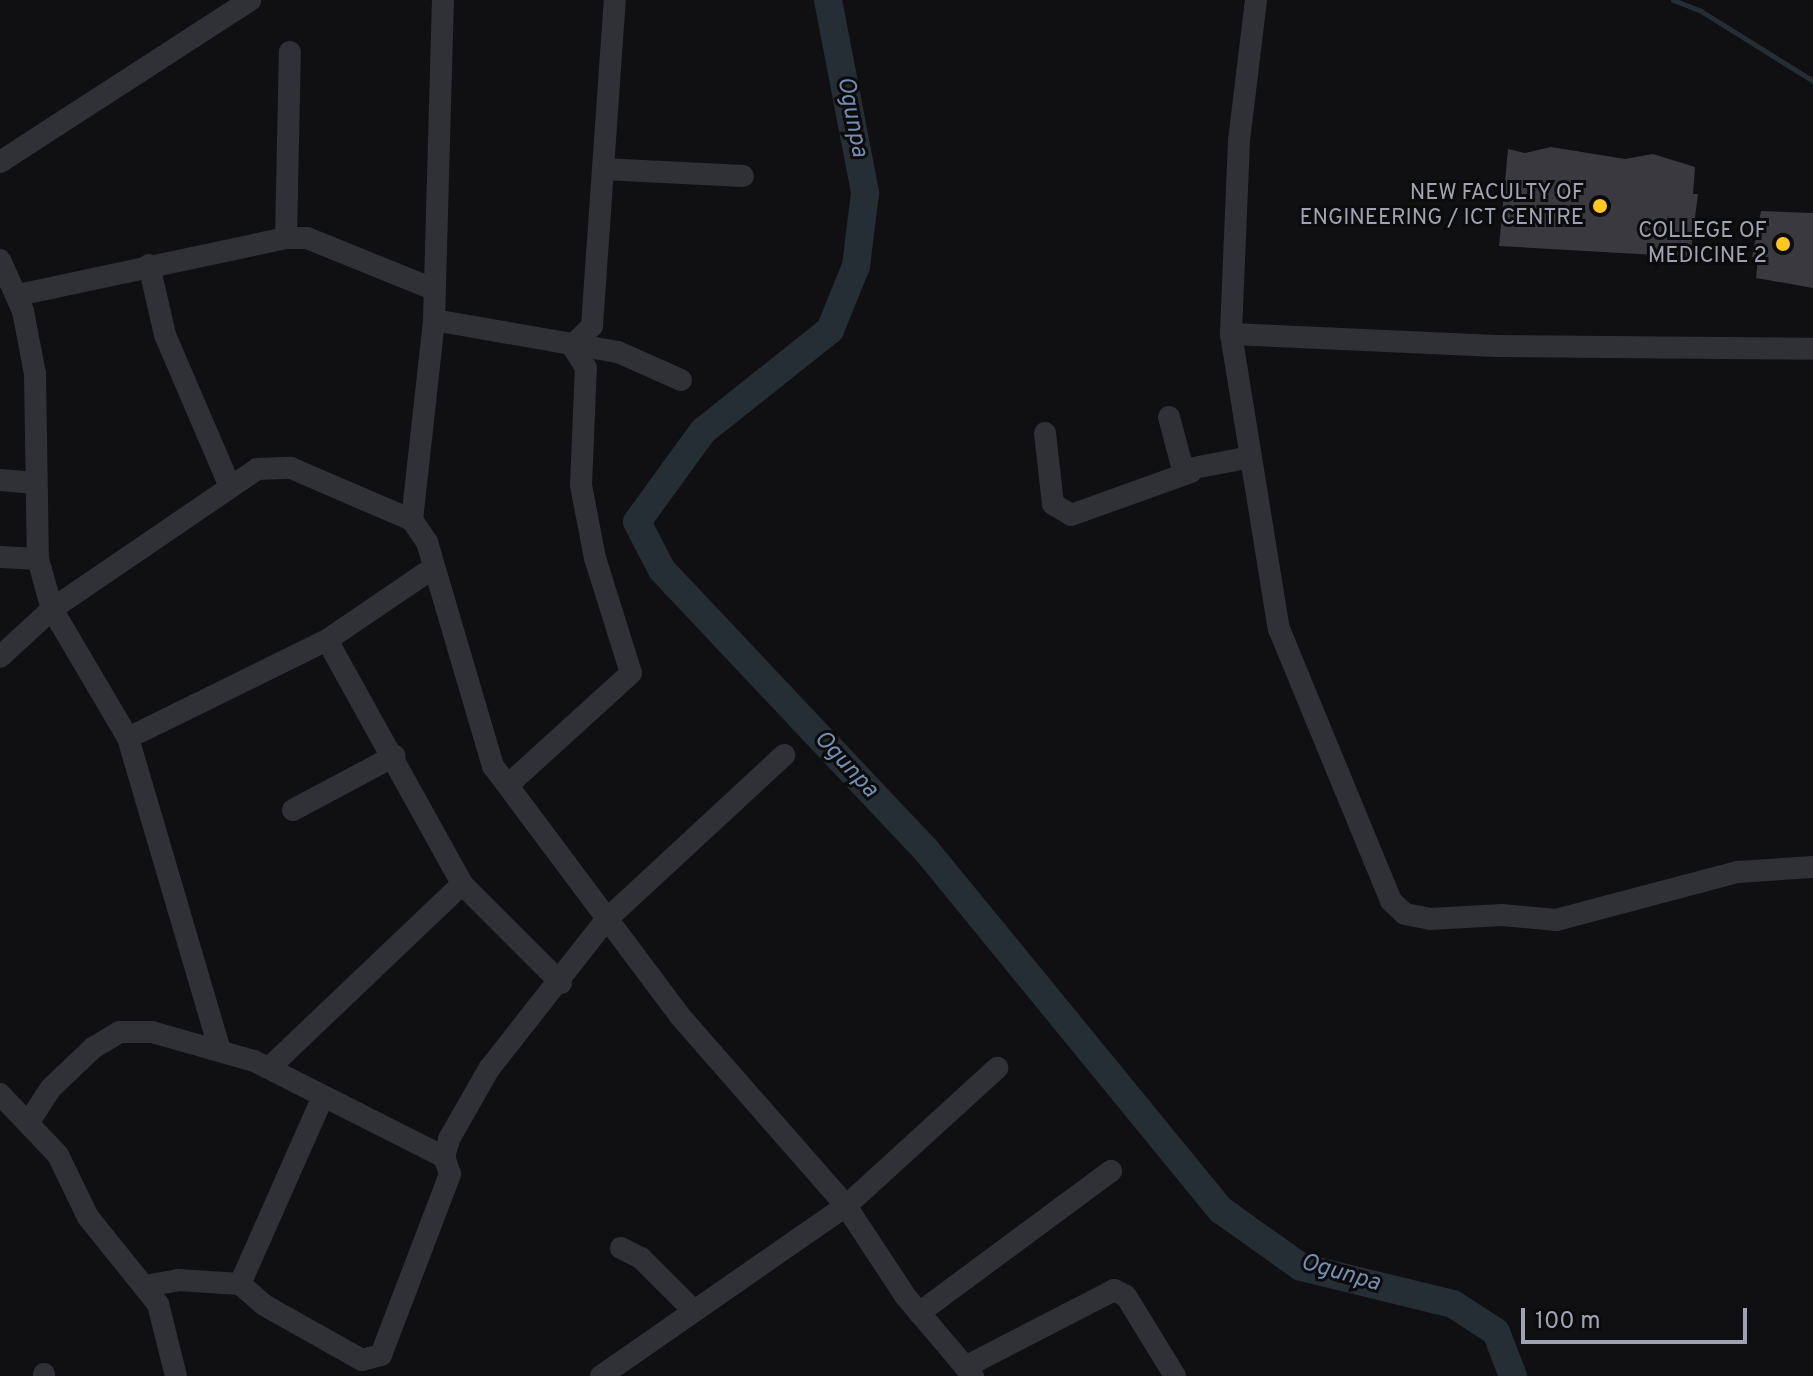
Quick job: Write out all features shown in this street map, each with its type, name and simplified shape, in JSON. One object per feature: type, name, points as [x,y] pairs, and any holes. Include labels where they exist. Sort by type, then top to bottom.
[{"type":"street","points":[[0,162],[250,0]]},
{"type":"street","points":[[412,520],[434,320],[443,0]]},
{"type":"street","points":[[572,346],[592,326],[615,0]]},
{"type":"street","points":[[1256,0],[1239,141],[1231,334],[1279,629],[1385,887],[1405,914],[1556,920],[1738,872],[1813,867]]},
{"type":"street","points":[[286,238],[290,52]]},
{"type":"street","points":[[603,169],[743,176]]},
{"type":"street","points":[[18,295],[286,238],[307,238],[433,289]]},
{"type":"street","points":[[0,260],[18,295],[35,374],[38,559],[52,609],[128,738],[220,1050]]},
{"type":"street","points":[[149,265],[171,350],[230,487]]},
{"type":"street","points":[[434,320],[618,352],[681,380]]},
{"type":"street","points":[[1231,334],[1526,347],[1813,349]]},
{"type":"street","points":[[508,785],[631,673],[595,558],[581,485],[586,368],[572,346]]},
{"type":"street","points":[[1169,417],[1177,464],[1191,472]]},
{"type":"street","points":[[1045,433],[1053,504],[1071,515],[1191,472],[1251,457]]},
{"type":"street","points":[[0,657],[52,609],[257,469],[291,468],[412,520],[427,542],[433,568],[455,627],[483,744],[508,785],[679,1015],[846,1206],[919,1313],[969,1372],[1114,1290],[1126,1296],[1175,1376]]},
{"type":"street","points":[[0,480],[35,483]]},
{"type":"street","points":[[0,557],[38,559]]},
{"type":"street","points":[[128,738],[327,640],[433,568]]},
{"type":"street","points":[[327,640],[394,756],[462,884],[561,983]]},
{"type":"street","points":[[444,1157],[489,1069],[561,983],[606,920],[784,755]]},
{"type":"street","points":[[293,810],[394,756]]},
{"type":"street","points":[[269,1068],[462,884]]},
{"type":"street","points":[[28,1123],[51,1088],[93,1048],[120,1032],[152,1032],[220,1050],[269,1068],[322,1099],[444,1157],[450,1174],[381,1355],[372,1361],[264,1305],[240,1284],[178,1280],[145,1286]]},
{"type":"street","points":[[601,1376],[846,1206],[997,1068]]},
{"type":"street","points":[[0,1094],[58,1155],[88,1217],[158,1304],[176,1376]]},
{"type":"street","points":[[240,1284],[322,1099]]},
{"type":"street","points":[[919,1313],[1111,1171]]},
{"type":"street","points":[[621,1248],[641,1258],[694,1311]]},
{"type":"building","name":"NEW FACULTY OF ENGINEERING / ICT CENTRE","points":[[1551,147],[1625,159],[1653,154],[1695,167],[1693,194],[1698,194],[1690,257],[1499,246],[1508,149],[1525,153]]},
{"type":"building","name":"COLLEGE OF MEDICINE 2","points":[[1761,211],[1813,213],[1813,288],[1756,278],[1758,258],[1752,257]]},
{"type":"waterway","name":"Ogunpa","points":[[828,0],[865,193],[856,266],[830,330],[703,431],[637,522],[662,570],[926,850],[1221,1210],[1301,1267],[1453,1304],[1496,1332],[1513,1376]]},
{"type":"waterway","points":[[1673,0],[1701,11],[1813,81]]},
{"type":"place","name":"NEW FACULTY OF ENGINEERING / ICT CENTRE","points":[[1600,206]]},
{"type":"place","name":"COLLEGE OF MEDICINE 2","points":[[1783,244]]}]
